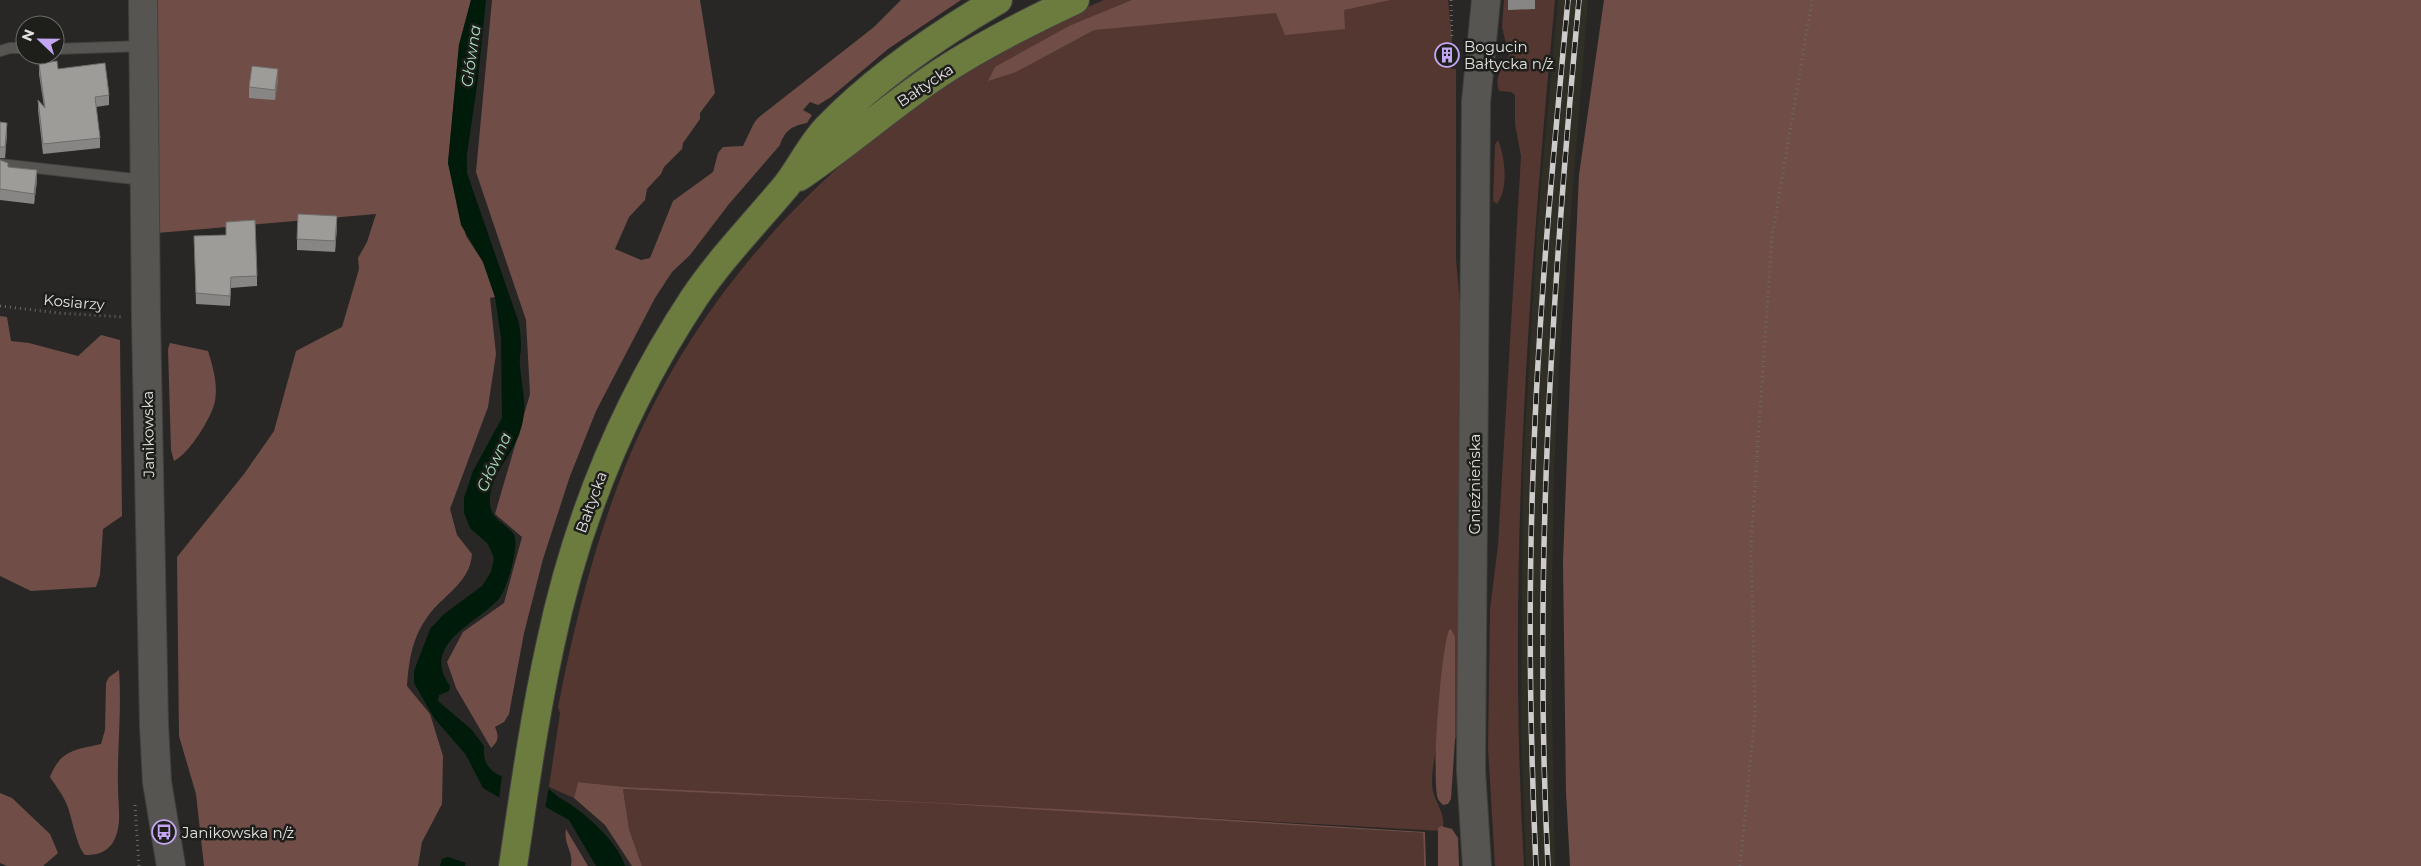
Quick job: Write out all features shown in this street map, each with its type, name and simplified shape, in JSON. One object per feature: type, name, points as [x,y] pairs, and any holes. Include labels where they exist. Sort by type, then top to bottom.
[{"type":"main road","name":"Bałtycka","points":[[514,866],[542,682],[559,606],[584,519],[613,445],[647,376],[695,297],[717,266],[785,186],[826,128],[862,96],[938,37],[998,0]]},
{"type":"main road","name":"Bałtycka","points":[[785,186],[841,149],[878,117],[932,78],[987,45],[1075,0]]},
{"type":"street","name":"Janikowska","points":[[143,0],[146,318],[155,757],[160,808],[171,866]]},
{"type":"street","name":"Gnieźnieńska","points":[[1470,0],[1471,54],[1476,102]]},
{"type":"street","name":"Gnieźnieńska","points":[[1477,866],[1471,771],[1476,102],[1486,0]]},
{"type":"lane","points":[[65,48],[143,46]]},
{"type":"lane","points":[[0,51],[15,48]]},
{"type":"lane","points":[[0,164],[146,180]]},
{"type":"path","points":[[1450,0],[1452,38]]},
{"type":"path","points":[[1740,866],[1755,716],[1751,542],[1772,238],[1812,0]]},
{"type":"path","name":"Kosiarzy","points":[[0,306],[58,313],[146,318]]},
{"type":"shaded area","points":[[154,0],[471,0],[459,45],[448,163],[466,236],[483,262],[495,297],[490,298],[496,354],[488,407],[450,509],[457,535],[472,554],[470,564],[461,581],[434,608],[423,624],[412,650],[409,667],[407,686],[430,714],[443,756],[442,804],[422,842],[418,866],[204,866],[196,794],[179,736],[177,557],[244,474],[274,431],[296,351],[342,327],[359,269],[358,258],[367,242],[376,214],[157,233]]},
{"type":"shaded area","points":[[492,0],[700,0],[715,93],[700,113],[700,119],[683,143],[682,149],[664,167],[661,174],[647,189],[645,200],[629,217],[615,249],[641,260],[650,258],[673,201],[713,172],[718,153],[723,147],[743,146],[758,118],[874,27],[901,0],[961,0],[888,49],[831,97],[818,105],[810,102],[803,110],[812,115],[807,123],[793,127],[787,132],[780,145],[729,204],[690,255],[672,272],[655,298],[596,411],[570,476],[543,559],[524,633],[509,714],[504,722],[495,727],[498,738],[491,748],[456,688],[447,662],[463,632],[504,603],[522,537],[495,514],[530,394],[526,320],[476,172]]},
{"type":"shaded area","points":[[1104,0],[1448,0],[1452,38],[1451,69],[1456,69],[1456,259],[1463,339],[1462,738],[1438,740],[1432,783],[1434,796],[1443,818],[1442,831],[1008,807],[1423,833],[1424,866],[642,866],[629,829],[623,789],[812,797],[626,787],[578,782],[574,798],[549,787],[560,713],[558,707],[571,646],[594,556],[625,467],[662,389],[707,316],[759,248],[818,186],[883,130],[952,80],[1026,37]]},
{"type":"shaded area","points":[[1132,0],[1390,0],[1344,10],[1345,29],[1285,35],[1276,13],[1094,30],[1016,72],[988,81],[995,67],[1069,26]]},
{"type":"shaded area","points":[[1504,0],[1555,0],[1536,216],[1523,433],[1519,541],[1519,758],[1524,866],[1495,866],[1488,748],[1490,610],[1498,545],[1521,156],[1515,124],[1515,95],[1511,92],[1499,91],[1497,82],[1509,56],[1502,27]]},
{"type":"shaded area","points":[[1558,0],[1588,0],[1560,351],[1554,473],[1551,654],[1555,866],[1526,866],[1521,726],[1523,471],[1537,229]]},
{"type":"shaded area","points":[[1604,0],[2421,0],[2421,866],[1570,866],[1566,792],[1563,562],[1571,350],[1579,175]]},
{"type":"shaded area","points":[[1498,140],[1505,172],[1503,190],[1497,204],[1493,201],[1495,145]]},
{"type":"shaded area","points":[[0,316],[7,317],[11,341],[29,343],[78,356],[101,335],[120,340],[122,516],[103,529],[100,575],[96,587],[31,591],[0,576]]},
{"type":"shaded area","points":[[170,343],[208,351],[216,388],[213,408],[205,425],[193,443],[174,461],[171,450],[168,349]]},
{"type":"shaded area","points":[[1451,629],[1455,637],[1455,739],[1451,799],[1448,804],[1443,805],[1438,799],[1436,787],[1436,742],[1443,662],[1446,642],[1449,630]]},
{"type":"shaded area","points":[[119,670],[118,830],[112,844],[106,850],[97,854],[85,855],[77,839],[65,801],[50,777],[59,761],[70,752],[101,744],[105,730],[106,683],[109,677]]},
{"type":"shaded area","points":[[578,782],[626,787],[1094,811],[1425,832],[1426,866],[1424,866],[1423,833],[931,803],[623,789],[629,829],[642,866],[632,866],[605,825],[574,798]]},
{"type":"shaded area","points":[[0,793],[12,798],[50,834],[58,853],[43,866],[7,866],[0,863]]},
{"type":"shaded area","points":[[1441,826],[1452,829],[1458,838],[1459,866],[1438,866],[1438,828]]},
{"type":"shaded area","points":[[566,829],[588,866],[571,866],[572,861],[565,834]]},
{"type":"water","name":"Główna","points":[[471,0],[486,0],[478,79],[467,154],[467,173],[519,323],[524,416],[516,443],[494,481],[490,497],[493,515],[513,533],[515,538],[514,559],[510,574],[498,599],[454,637],[446,647],[442,659],[443,672],[450,686],[449,691],[439,695],[438,701],[472,730],[484,746],[485,759],[489,767],[496,774],[547,788],[569,803],[607,836],[621,856],[625,866],[596,866],[569,820],[544,806],[500,798],[483,788],[466,755],[434,718],[414,683],[414,671],[430,629],[444,614],[482,586],[491,572],[494,558],[488,544],[470,528],[464,513],[464,498],[473,471],[502,418],[501,338],[495,297],[483,262],[461,225],[448,163],[459,45]]},
{"type":"water","points":[[448,857],[466,863],[465,866],[440,866],[442,859]]},
{"type":"pier","points":[[502,774],[549,786],[545,809],[499,800]]},
{"type":"building","points":[[105,63],[109,95],[95,97],[100,138],[43,144],[38,100],[45,108],[39,65],[58,65],[58,69]]},
{"type":"building","points":[[252,66],[278,69],[275,90],[249,87]]},
{"type":"building","points":[[0,122],[7,123],[5,147],[0,147]]},
{"type":"building","points":[[0,160],[8,163],[8,167],[37,170],[34,194],[0,189]]},
{"type":"building","points":[[298,214],[337,216],[335,241],[297,239]]},
{"type":"building","points":[[255,220],[257,276],[231,277],[230,296],[196,293],[194,236],[226,235],[226,222]]},
{"type":"railway","points":[[1536,866],[1530,670],[1535,414],[1542,296],[1568,0]]},
{"type":"railway","points":[[1548,866],[1544,757],[1544,540],[1553,324],[1579,0]]},
{"type":"place","name":"Bogucin Bałtycka n/ż","points":[[1447,55]]},
{"type":"place","name":"Janikowska n/ż","points":[[164,832]]}]
